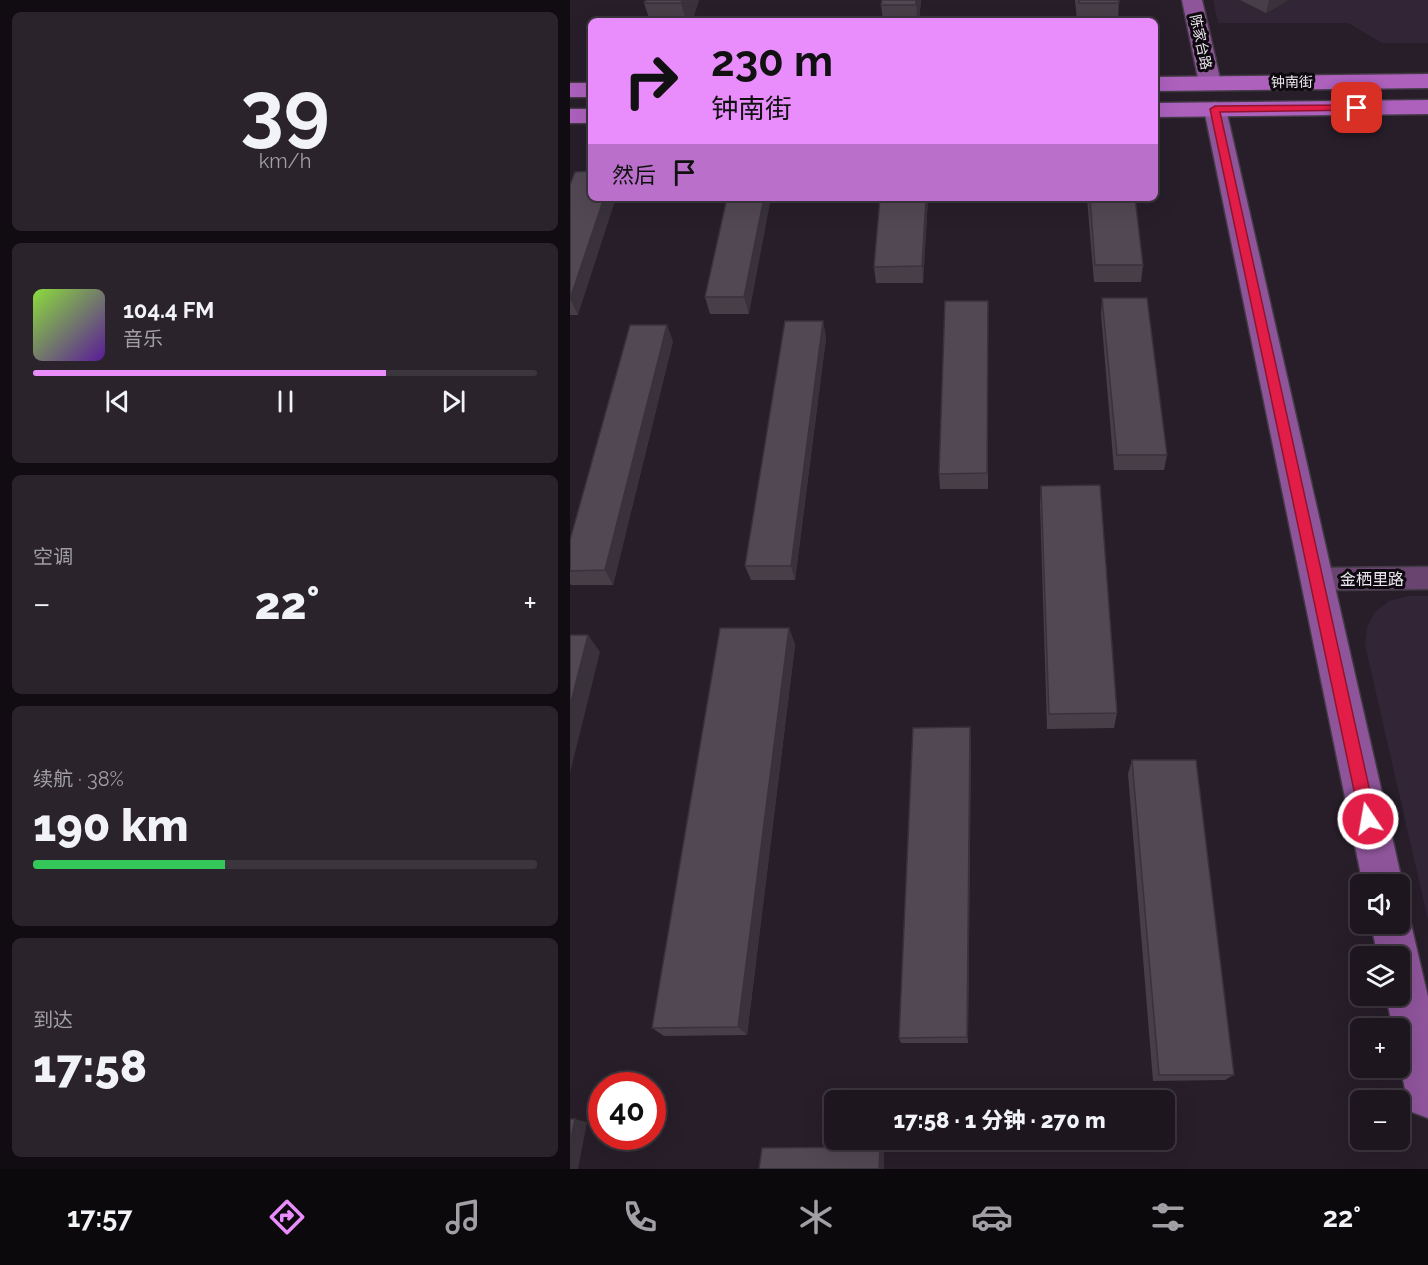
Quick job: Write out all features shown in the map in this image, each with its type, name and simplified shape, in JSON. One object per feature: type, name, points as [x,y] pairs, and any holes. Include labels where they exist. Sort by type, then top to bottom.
[{"type":"main road","name":"钟南街","points":[[1158,109],[1212,96],[1428,81]]},
{"type":"main road","name":"钟南街","points":[[1158,85],[1212,96],[1428,107]]},
{"type":"main road","points":[[570,90],[588,90]]},
{"type":"main road","points":[[570,116],[588,116]]},
{"type":"street","name":"陈家台路","points":[[1192,0],[1381,874]]},
{"type":"street","name":"金栖里路","points":[[1316,579],[1428,578]]},
{"type":"street","points":[[1409,1006],[1428,1096]]},
{"type":"shaded area","points":[[1213,0],[1428,0],[1428,43],[1382,43],[1348,23],[1218,23]]},
{"type":"shaded area","points":[[1408,596],[1428,596],[1428,920],[1365,645],[1367,627],[1375,612],[1389,601]]},
{"type":"building","points":[[646,0],[683,0],[681,3],[644,3]]},
{"type":"building","points":[[882,0],[916,0],[916,5],[881,5]]},
{"type":"building","points":[[1079,0],[1119,0],[1119,3],[1079,3]]},
{"type":"building","points":[[588,171],[588,201],[603,201],[570,299],[570,185],[575,172]]},
{"type":"building","points":[[726,201],[763,201],[744,297],[705,297]]},
{"type":"building","points":[[880,201],[926,201],[922,266],[874,267]]},
{"type":"building","points":[[1090,201],[1135,201],[1143,265],[1095,265]]},
{"type":"building","points":[[1102,298],[1147,298],[1167,455],[1117,455]]},
{"type":"building","points":[[945,301],[988,301],[987,473],[939,474]]},
{"type":"building","points":[[785,321],[823,321],[791,566],[745,566]]},
{"type":"building","points":[[630,325],[667,325],[605,570],[570,571],[570,540]]},
{"type":"building","points":[[1100,485],[1117,713],[1049,714],[1041,486]]},
{"type":"building","points":[[720,628],[789,628],[738,1027],[652,1028]]},
{"type":"building","points":[[570,635],[588,635],[570,706]]},
{"type":"building","points":[[970,727],[967,1037],[899,1038],[913,728]]},
{"type":"building","points":[[1132,760],[1196,760],[1234,1075],[1159,1075]]},
{"type":"building","points":[[570,1119],[575,1119],[570,1143]]},
{"type":"building","points":[[762,1148],[880,1150],[879,1169],[759,1169]]},
{"type":"route","points":[[1357,108],[1215,109],[1368,819]]}]
